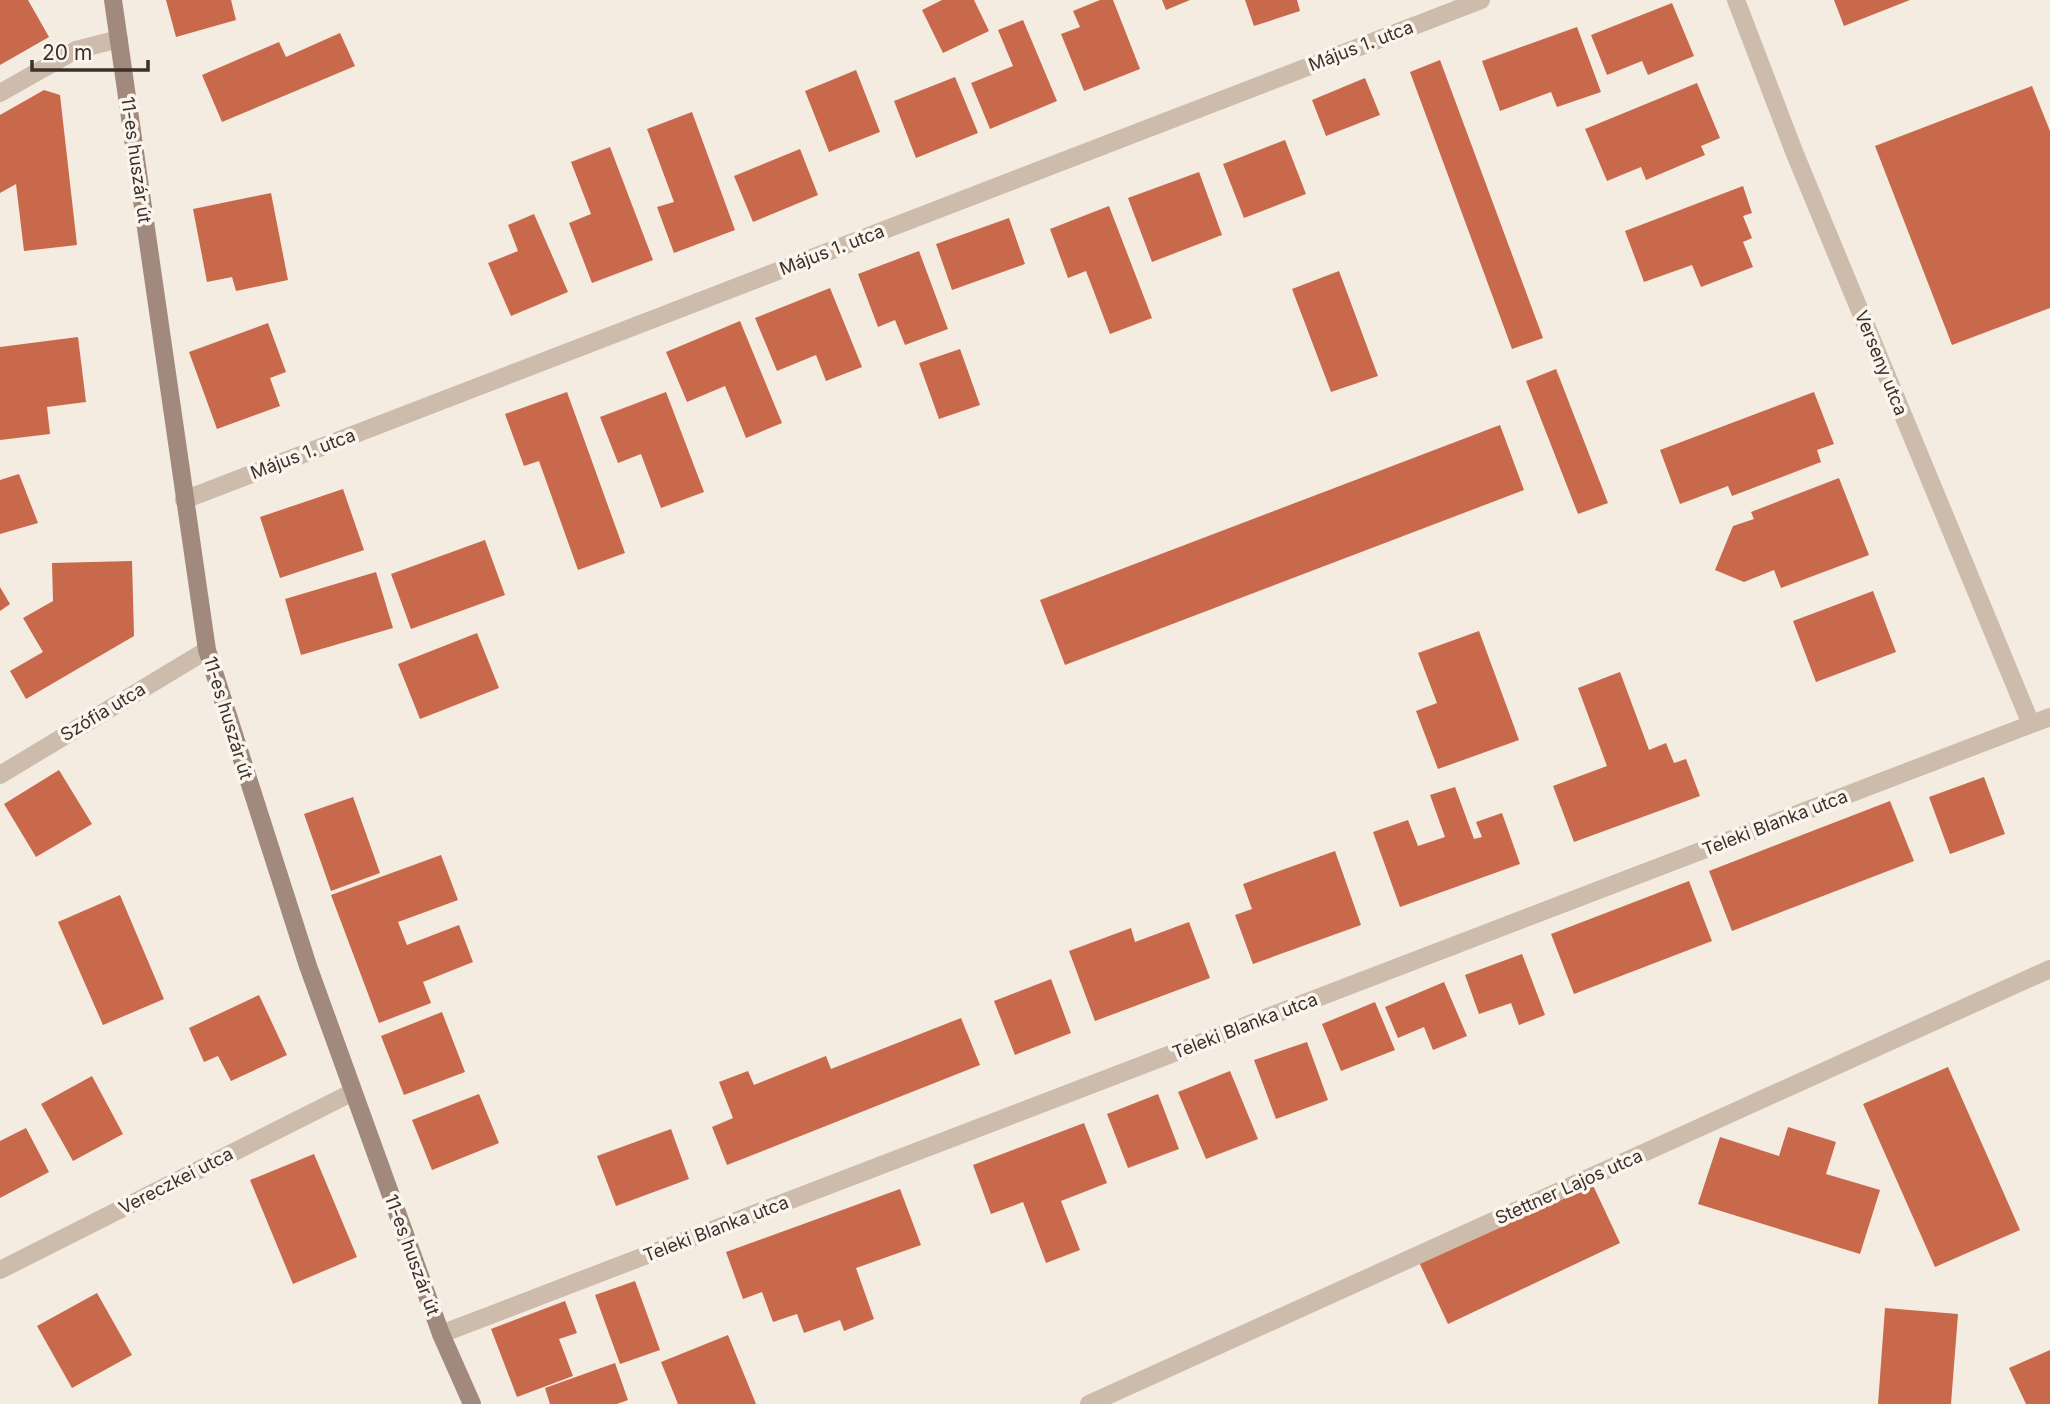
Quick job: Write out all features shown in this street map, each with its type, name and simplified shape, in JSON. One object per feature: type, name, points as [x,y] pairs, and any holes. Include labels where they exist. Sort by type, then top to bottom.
[{"type":"main road","name":"11-es huszár út","points":[[113,0],[207,650],[299,940],[441,1334],[472,1404]]},
{"type":"street","name":"Május 1. utca","points":[[184,500],[1480,0]]},
{"type":"street","name":"Verseny utca","points":[[1736,0],[1795,154],[2031,724]]},
{"type":"street","points":[[0,93],[76,50],[119,39]]},
{"type":"street","name":"Szófia utca","points":[[0,775],[207,650]]},
{"type":"street","name":"Teleki Blanka utca","points":[[441,1334],[2050,717]]},
{"type":"street","name":"Stettner Lajos utca","points":[[1089,1404],[2050,969]]},
{"type":"street","name":"Vereczkei utca","points":[[0,1270],[353,1092]]},
{"type":"building","points":[[0,0],[28,0],[49,37],[0,65]]},
{"type":"building","points":[[166,0],[231,0],[236,20],[176,37]]},
{"type":"building","points":[[942,0],[974,0],[989,31],[943,53],[922,10]]},
{"type":"building","points":[[1100,0],[1113,0],[1140,69],[1084,91],[1061,34],[1080,27],[1073,11]]},
{"type":"building","points":[[1162,0],[1190,0],[1166,10]]},
{"type":"building","points":[[1245,0],[1297,0],[1300,11],[1254,26]]},
{"type":"building","points":[[1834,0],[1910,0],[1844,26]]},
{"type":"building","points":[[1672,3],[1694,56],[1648,75],[1642,61],[1607,75],[1591,35]]},
{"type":"building","points":[[1023,20],[1057,101],[990,129],[971,83],[1013,66],[998,30]]},
{"type":"building","points":[[1577,27],[1601,92],[1557,107],[1551,92],[1500,111],[1482,61]]},
{"type":"building","points":[[340,33],[355,66],[222,122],[202,75],[279,42],[286,57]]},
{"type":"building","points":[[1440,60],[1543,338],[1512,349],[1410,72]]},
{"type":"building","points":[[856,70],[880,132],[829,152],[805,91]]},
{"type":"building","points":[[955,77],[978,133],[916,158],[894,101]]},
{"type":"building","points":[[1365,78],[1380,115],[1326,136],[1312,100]]},
{"type":"building","points":[[1697,83],[1720,138],[1701,146],[1705,155],[1646,180],[1641,167],[1607,181],[1585,129]]},
{"type":"building","points":[[2032,86],[2050,131],[2050,308],[1952,345],[1875,146]]},
{"type":"building","points":[[44,90],[60,95],[77,245],[24,251],[16,184],[0,193],[0,115]]},
{"type":"building","points":[[692,112],[735,230],[674,253],[657,207],[674,202],[647,129]]},
{"type":"building","points":[[1285,140],[1306,194],[1244,218],[1223,164]]},
{"type":"building","points":[[610,147],[653,260],[592,283],[569,223],[591,214],[571,162]]},
{"type":"building","points":[[800,149],[818,195],[753,222],[734,176]]},
{"type":"building","points":[[1199,172],[1222,235],[1152,262],[1128,198]]},
{"type":"building","points":[[1743,186],[1752,213],[1743,216],[1752,238],[1743,242],[1753,267],[1701,287],[1692,265],[1644,282],[1625,231]]},
{"type":"building","points":[[271,193],[288,280],[236,291],[232,277],[207,282],[193,209]]},
{"type":"building","points":[[1109,206],[1152,318],[1110,334],[1086,271],[1068,278],[1050,229]]},
{"type":"building","points":[[534,214],[568,292],[511,316],[488,263],[518,251],[508,225]]},
{"type":"building","points":[[1009,218],[1025,264],[952,290],[936,244]]},
{"type":"building","points":[[919,251],[948,329],[905,345],[895,320],[878,327],[858,274]]},
{"type":"building","points":[[1339,271],[1378,376],[1331,392],[1292,289]]},
{"type":"building","points":[[830,288],[862,367],[826,381],[816,355],[777,371],[755,318]]},
{"type":"building","points":[[740,321],[782,423],[746,438],[725,386],[687,402],[666,352]]},
{"type":"building","points":[[268,323],[286,372],[270,378],[280,406],[217,429],[189,352]]},
{"type":"building","points":[[78,337],[86,402],[47,407],[50,434],[0,440],[0,347]]},
{"type":"building","points":[[960,349],[980,405],[939,419],[919,363]]},
{"type":"building","points":[[1556,369],[1608,503],[1578,514],[1526,381]]},
{"type":"building","points":[[567,392],[625,553],[578,570],[539,461],[524,466],[505,414]]},
{"type":"building","points":[[666,392],[704,492],[661,508],[641,454],[618,463],[600,417]]},
{"type":"building","points":[[1814,392],[1834,444],[1817,450],[1821,462],[1732,496],[1728,486],[1680,504],[1660,450]]},
{"type":"building","points":[[1500,425],[1524,490],[1065,665],[1040,600]]},
{"type":"building","points":[[19,474],[38,523],[0,534],[0,480]]},
{"type":"building","points":[[1839,478],[1869,555],[1781,588],[1774,570],[1744,582],[1715,570],[1733,526],[1754,519],[1751,512]]},
{"type":"building","points":[[343,489],[364,550],[280,578],[260,517]]},
{"type":"building","points":[[485,540],[505,595],[411,629],[391,574]]},
{"type":"building","points":[[132,561],[134,636],[26,699],[10,671],[43,652],[23,618],[53,601],[52,563]]},
{"type":"building","points":[[376,572],[393,628],[301,655],[285,599]]},
{"type":"building","points":[[0,587],[10,604],[0,611]]},
{"type":"building","points":[[1873,591],[1896,652],[1816,682],[1793,621]]},
{"type":"building","points":[[1479,631],[1519,740],[1438,769],[1416,711],[1437,703],[1418,653]]},
{"type":"building","points":[[477,633],[499,688],[420,719],[398,664]]},
{"type":"building","points":[[1620,672],[1649,750],[1666,743],[1674,763],[1686,759],[1700,796],[1574,842],[1553,786],[1607,766],[1578,688]]},
{"type":"building","points":[[59,770],[92,824],[36,857],[4,804]]},
{"type":"building","points":[[1984,777],[2005,834],[1950,854],[1929,797]]},
{"type":"building","points":[[1455,787],[1474,839],[1482,837],[1476,822],[1502,813],[1520,864],[1400,907],[1373,832],[1408,820],[1418,846],[1445,837],[1430,795]]},
{"type":"building","points":[[353,797],[380,873],[331,891],[304,814]]},
{"type":"building","points":[[1890,801],[1914,861],[1732,931],[1709,871]]},
{"type":"building","points":[[1335,851],[1361,925],[1253,964],[1235,915],[1252,909],[1243,884]]},
{"type":"building","points":[[441,855],[458,900],[398,922],[407,945],[459,925],[473,962],[423,982],[431,1003],[379,1023],[331,895]]},
{"type":"building","points":[[1689,881],[1712,941],[1574,994],[1551,934]]},
{"type":"building","points":[[120,895],[164,999],[103,1025],[58,922]]},
{"type":"building","points":[[1189,922],[1210,978],[1095,1021],[1069,951],[1131,928],[1135,942]]},
{"type":"building","points":[[1522,954],[1545,1015],[1519,1025],[1511,1003],[1479,1014],[1465,975]]},
{"type":"building","points":[[1051,979],[1071,1033],[1015,1055],[994,1001]]},
{"type":"building","points":[[1444,982],[1467,1036],[1433,1050],[1424,1027],[1398,1038],[1385,1007]]},
{"type":"building","points":[[259,995],[287,1055],[231,1081],[218,1056],[204,1062],[189,1028]]},
{"type":"building","points":[[1375,1002],[1395,1050],[1341,1071],[1322,1024]]},
{"type":"building","points":[[442,1012],[465,1072],[404,1095],[381,1036]]},
{"type":"building","points":[[961,1018],[980,1065],[727,1165],[712,1127],[733,1118],[719,1082],[748,1071],[754,1085],[826,1056],[831,1069]]},
{"type":"building","points":[[1307,1042],[1328,1100],[1276,1119],[1254,1060]]},
{"type":"building","points":[[1948,1067],[2020,1230],[1935,1267],[1863,1104]]},
{"type":"building","points":[[1230,1071],[1258,1139],[1206,1159],[1178,1092]]},
{"type":"building","points":[[92,1076],[123,1134],[73,1161],[41,1104]]},
{"type":"building","points":[[479,1094],[499,1143],[432,1170],[412,1120]]},
{"type":"building","points":[[1158,1094],[1179,1149],[1128,1168],[1107,1114]]},
{"type":"building","points":[[1084,1123],[1107,1183],[1061,1201],[1080,1250],[1046,1263],[1023,1202],[991,1214],[973,1165]]},
{"type":"building","points":[[1788,1127],[1836,1142],[1826,1174],[1880,1190],[1860,1254],[1698,1204],[1720,1137],[1779,1156]]},
{"type":"building","points":[[26,1128],[49,1172],[0,1198],[0,1141]]},
{"type":"building","points":[[671,1129],[689,1179],[616,1206],[597,1156]]},
{"type":"building","points":[[314,1154],[357,1257],[293,1284],[250,1180]]},
{"type":"building","points":[[1590,1179],[1620,1243],[1448,1324],[1418,1260]]},
{"type":"building","points":[[900,1189],[921,1245],[856,1268],[874,1319],[844,1331],[840,1320],[804,1333],[797,1314],[773,1322],[762,1292],[743,1299],[726,1252]]},
{"type":"building","points":[[635,1281],[660,1350],[620,1364],[595,1295]]},
{"type":"building","points":[[97,1293],[132,1355],[72,1388],[37,1326]]},
{"type":"building","points":[[565,1301],[577,1333],[559,1339],[573,1376],[517,1397],[491,1329]]},
{"type":"building","points":[[1885,1308],[1958,1314],[1951,1404],[1878,1404]]},
{"type":"building","points":[[728,1335],[756,1404],[678,1404],[661,1362]]},
{"type":"building","points":[[2050,1350],[2050,1404],[2026,1404],[2009,1368]]},
{"type":"building","points":[[615,1363],[628,1400],[617,1404],[550,1404],[545,1388]]}]
